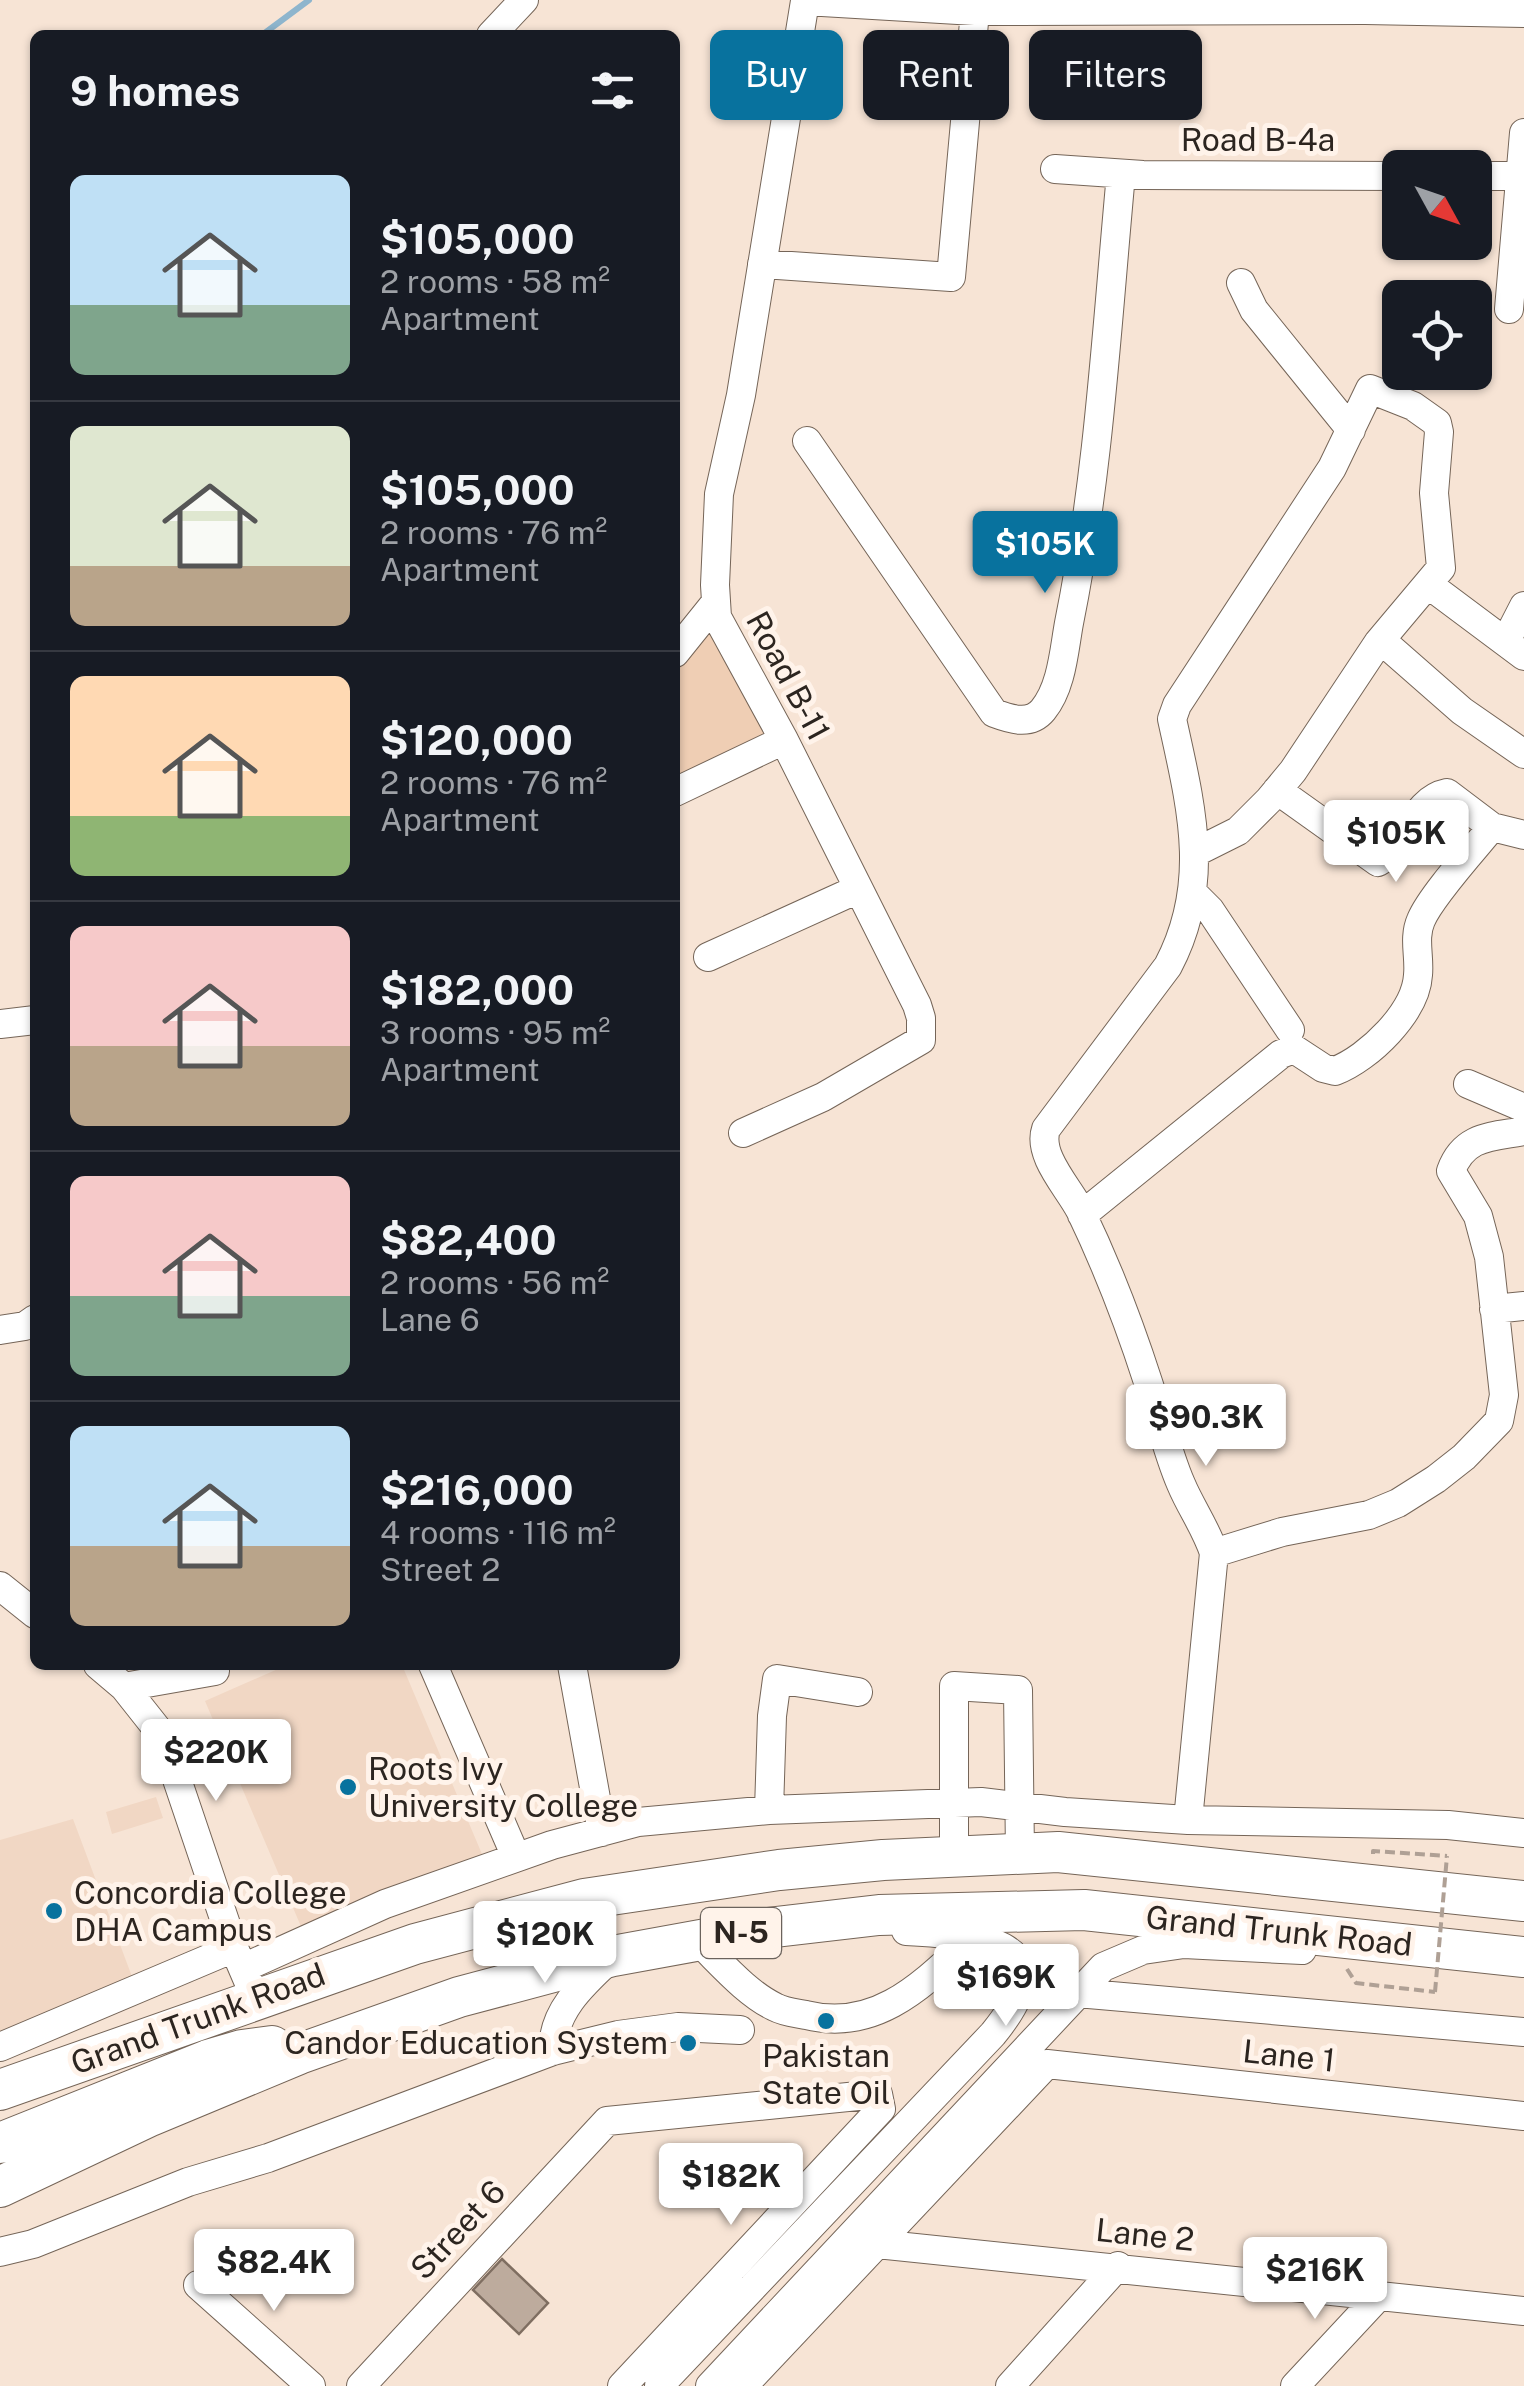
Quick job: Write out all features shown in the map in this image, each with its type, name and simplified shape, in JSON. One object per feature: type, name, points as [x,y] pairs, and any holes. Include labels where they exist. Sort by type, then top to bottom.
[{"type":"highway","name":"Grand Trunk Road","points":[[0,2090],[246,1978],[414,1944],[584,1899],[779,1870],[1058,1852],[1524,1901]]},
{"type":"highway","name":"Grand Trunk Road","points":[[0,2187],[150,2116],[346,2037],[459,1997],[613,1956],[767,1928],[879,1915],[1084,1910],[1524,1956]]},
{"type":"highway","points":[[0,2113],[153,2048],[246,1978]]},
{"type":"highway","points":[[0,2143],[225,2055],[346,2037]]},
{"type":"street","points":[[496,30],[524,0]]},
{"type":"street","points":[[803,0],[975,6],[1366,5],[1524,13]]},
{"type":"street","name":"Road B-11","points":[[743,1133],[823,1097],[922,1040],[922,1018],[917,1005],[784,740],[734,652],[716,602],[720,494],[741,396],[803,0]]},
{"type":"street","points":[[762,264],[952,277],[975,6]]},
{"type":"street","points":[[1509,308],[1524,134]]},
{"type":"street","name":"Road B-4a","points":[[1056,169],[1122,174],[1382,176]]},
{"type":"street","points":[[807,441],[994,713],[1012,720],[1028,720],[1042,712],[1057,684],[1086,542],[1122,174]]},
{"type":"street","points":[[1492,176],[1522,176]]},
{"type":"street","points":[[1241,284],[1254,310],[1351,430]]},
{"type":"street","points":[[1188,1820],[1214,1553],[1181,1484],[1120,1300],[1082,1215],[1045,1152],[1043,1138],[1046,1128],[1168,966],[1183,938],[1193,893],[1193,821],[1172,719],[1190,681],[1332,468],[1370,389],[1413,406],[1437,423],[1439,432],[1434,494],[1441,568],[1381,640],[1278,790],[1246,824],[1194,853]]},
{"type":"street","points":[[1429,585],[1515,648],[1524,606]]},
{"type":"street","points":[[680,647],[716,602]]},
{"type":"street","points":[[1381,640],[1468,716],[1524,754]]},
{"type":"street","points":[[680,790],[784,740]]},
{"type":"street","points":[[1278,790],[1378,862],[1391,852],[1430,798],[1441,794],[1447,793],[1492,827],[1524,834]]},
{"type":"street","points":[[1082,1215],[1281,1054],[1294,1049],[1335,1072],[1362,1058],[1411,1005],[1419,972],[1416,954],[1421,919],[1492,827]]},
{"type":"street","points":[[708,956],[858,889]]},
{"type":"street","points":[[1193,893],[1210,910],[1290,1030]]},
{"type":"street","points":[[0,1024],[30,1021]]},
{"type":"street","points":[[1468,1084],[1524,1108]]},
{"type":"street","points":[[1214,1553],[1282,1532],[1368,1515],[1421,1490],[1464,1457],[1498,1422],[1504,1395],[1490,1258],[1482,1227],[1451,1171],[1455,1160],[1473,1141],[1524,1131]]},
{"type":"street","points":[[1494,1309],[1524,1306]]},
{"type":"street","points":[[0,1330],[30,1322]]},
{"type":"street","points":[[0,1586],[30,1610]]},
{"type":"street","points":[[104,1670],[124,1686],[162,1735],[246,1978]]},
{"type":"street","points":[[435,1670],[516,1857]]},
{"type":"street","points":[[573,1670],[602,1832]]},
{"type":"street","points":[[124,1686],[215,1671]]},
{"type":"street","points":[[769,1810],[777,1678],[858,1692]]},
{"type":"street","points":[[954,1857],[954,1686],[1018,1690],[1020,1854]]},
{"type":"street","points":[[0,2046],[246,1978],[385,1904],[516,1857],[638,1822],[769,1810],[982,1802],[1188,1820],[1448,1826],[1524,1832]]},
{"type":"street","points":[[659,2386],[994,2034],[1015,2006],[1022,1971],[1016,1957],[1003,1944],[838,1927],[767,1928]]},
{"type":"street","points":[[698,1941],[776,2008],[827,2020],[870,2016],[921,1986],[974,1938]]},
{"type":"street","points":[[710,2386],[1103,1967],[1142,1950],[1184,1944],[1334,1951],[1428,1946]]},
{"type":"street","points":[[552,2051],[556,2024],[568,2004],[613,1956]]},
{"type":"street","points":[[1077,1993],[1524,2032]]},
{"type":"street","points":[[0,2252],[33,2244],[188,2182],[268,2158],[552,2051],[618,2035],[678,2027],[740,2030]]},
{"type":"street","name":"Lane 1","points":[[878,2244],[1047,2064],[1524,2116]]},
{"type":"street","name":"Street 6","points":[[366,2384],[606,2122],[878,2094],[881,2109],[622,2386]]},
{"type":"street","points":[[911,2122],[951,2130]]},
{"type":"street","points":[[744,2386],[878,2244]]},
{"type":"street","name":"Lane 2","points":[[878,2244],[1524,2311]]},
{"type":"street","points":[[1010,2386],[1118,2266]]},
{"type":"street","points":[[198,2285],[311,2386]]},
{"type":"street","points":[[1295,2386],[1377,2298]]},
{"type":"path","points":[[1356,1983],[1435,1992],[1447,1856],[1373,1852]]},
{"type":"shaded area","points":[[715,606],[779,738],[680,786],[680,652]]},
{"type":"shaded area","name":"Roots Ivy University College","points":[[276,1670],[404,1670],[490,1873],[311,1950],[205,1701]]},
{"type":"shaded area","points":[[156,1797],[163,1818],[112,1834],[106,1812]]},
{"type":"shaded area","name":"Concordia College DHA Campus","points":[[73,1819],[134,1982],[0,2038],[0,1840]]},
{"type":"building","points":[[502,2259],[548,2303],[519,2334],[473,2290]]},
{"type":"waterway","points":[[269,30],[309,0]]},
{"type":"place","name":"Roots Ivy University College","points":[[348,1787]]},
{"type":"place","name":"Concordia College DHA Campus","points":[[54,1911]]},
{"type":"place","name":"Pakistan State Oil","points":[[826,2021]]},
{"type":"place","name":"Candor Education System","points":[[688,2043]]}]
